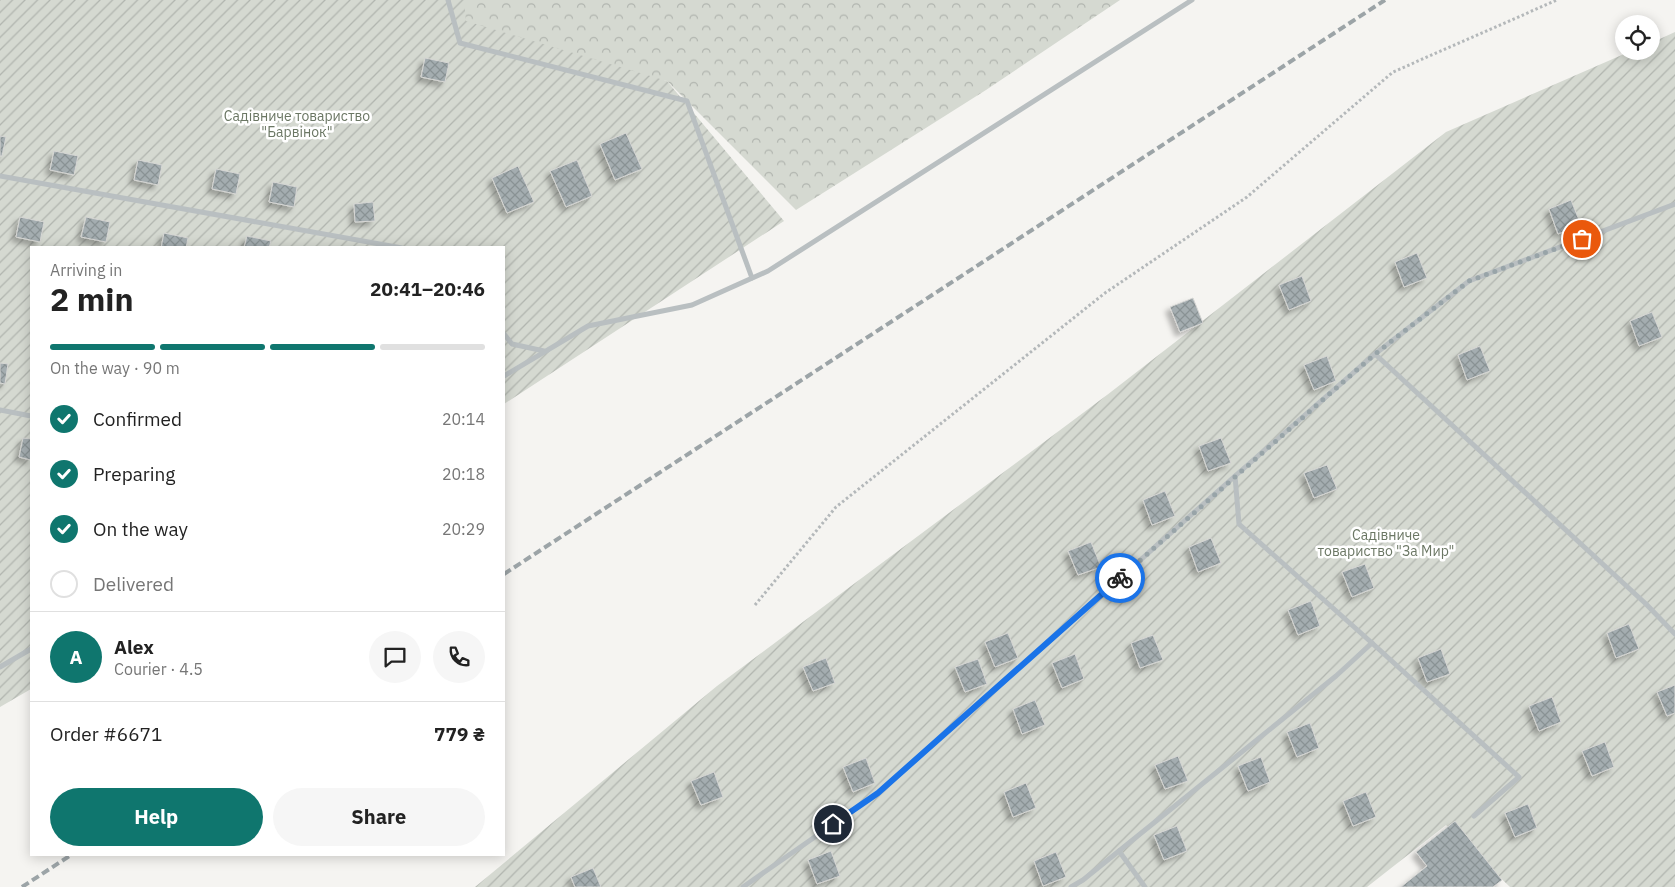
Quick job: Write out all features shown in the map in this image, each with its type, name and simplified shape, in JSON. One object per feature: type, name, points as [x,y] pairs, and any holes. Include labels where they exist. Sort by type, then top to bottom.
[{"type":"street","points":[[448,0],[460,43],[686,101],[752,278]]},
{"type":"street","points":[[505,375],[588,326],[692,305],[768,271],[1192,0]]},
{"type":"street","points":[[0,176],[391,246]]},
{"type":"street","points":[[743,887],[878,793],[1375,354],[1469,281],[1675,204]]},
{"type":"street","points":[[505,335],[512,344],[544,351]]},
{"type":"street","points":[[1375,354],[1646,604],[1675,634]]},
{"type":"street","points":[[0,410],[30,416]]},
{"type":"street","points":[[1235,476],[1238,524],[1519,777],[1474,816]]},
{"type":"street","points":[[1071,887],[1083,880],[1336,676],[1372,644]]},
{"type":"street","points":[[0,667],[30,650]]},
{"type":"street","points":[[1119,851],[1145,887]]},
{"type":"path","points":[[756,605],[836,507],[1106,293],[1247,197],[1393,72],[1557,0]]},
{"type":"green space","name":"Садівниче товариство \"Барвінок\"","points":[[0,0],[464,0],[466,21],[667,81],[784,221],[505,403],[505,246],[30,246],[30,690],[0,707]]},
{"type":"green space","points":[[229,0],[1120,0],[986,90],[796,210],[667,81]]},
{"type":"green space","name":"Садівниче товариство \"За Мир\"","points":[[1675,32],[1675,887],[1510,887],[1446,825],[1367,887],[475,887],[717,686],[1107,395],[1446,132],[1615,58],[1615,60],[1660,60],[1660,39]]},
{"type":"building","points":[[425,58],[449,63],[445,82],[421,77]]},
{"type":"building","points":[[626,133],[642,169],[615,180],[600,144]]},
{"type":"building","points":[[0,136],[6,137],[2,156],[0,156]]},
{"type":"building","points":[[54,151],[78,156],[74,175],[50,170]]},
{"type":"building","points":[[138,160],[162,165],[158,185],[134,180]]},
{"type":"building","points":[[577,160],[592,196],[566,207],[550,171]]},
{"type":"building","points":[[518,166],[534,202],[507,213],[492,178]]},
{"type":"building","points":[[216,169],[240,174],[236,194],[212,189]]},
{"type":"building","points":[[273,182],[297,187],[294,207],[269,202]]},
{"type":"building","points":[[1571,200],[1581,225],[1558,234],[1549,209]]},
{"type":"building","points":[[373,202],[375,221],[355,222],[354,204]]},
{"type":"building","points":[[20,217],[44,222],[40,242],[16,237]]},
{"type":"building","points":[[86,217],[110,222],[106,242],[81,237]]},
{"type":"building","points":[[164,233],[188,238],[186,246],[161,246]]},
{"type":"building","points":[[247,236],[271,241],[270,246],[244,246]]},
{"type":"building","points":[[1417,253],[1427,278],[1404,287],[1395,262]]},
{"type":"building","points":[[1302,276],[1311,301],[1289,310],[1279,285]]},
{"type":"building","points":[[1193,298],[1203,323],[1180,332],[1170,307]]},
{"type":"building","points":[[1652,312],[1662,337],[1639,346],[1630,321]]},
{"type":"building","points":[[1480,346],[1490,371],[1467,380],[1458,355]]},
{"type":"building","points":[[1327,356],[1336,381],[1314,390],[1304,365]]},
{"type":"building","points":[[0,363],[8,364],[5,384],[0,383]]},
{"type":"building","points":[[23,438],[30,439],[30,460],[19,457]]},
{"type":"building","points":[[1221,438],[1231,463],[1208,471],[1199,446]]},
{"type":"building","points":[[1327,465],[1337,489],[1314,498],[1304,473]]},
{"type":"building","points":[[1165,491],[1175,516],[1152,525],[1143,500]]},
{"type":"building","points":[[1211,538],[1221,563],[1198,572],[1189,547]]},
{"type":"building","points":[[1091,542],[1101,567],[1078,575],[1068,551]]},
{"type":"building","points":[[1365,564],[1374,588],[1352,597],[1342,572]]},
{"type":"building","points":[[1311,601],[1320,626],[1298,635],[1288,610]]},
{"type":"building","points":[[1629,624],[1639,649],[1616,658],[1607,633]]},
{"type":"building","points":[[1008,633],[1018,658],[995,667],[985,642]]},
{"type":"building","points":[[1153,635],[1163,660],[1140,668],[1131,643]]},
{"type":"building","points":[[1441,649],[1450,674],[1427,682],[1418,658]]},
{"type":"building","points":[[1075,654],[1084,679],[1062,688],[1052,663]]},
{"type":"building","points":[[826,658],[835,683],[813,691],[803,667]]},
{"type":"building","points":[[978,659],[987,684],[965,692],[955,667]]},
{"type":"building","points":[[1675,685],[1675,713],[1667,716],[1657,692]]},
{"type":"building","points":[[1552,697],[1561,722],[1539,731],[1529,706]]},
{"type":"building","points":[[1035,700],[1045,725],[1022,734],[1013,709]]},
{"type":"building","points":[[1310,723],[1319,748],[1297,757],[1287,732]]},
{"type":"building","points":[[1605,742],[1614,767],[1592,776],[1582,751]]},
{"type":"building","points":[[1178,756],[1188,781],[1165,789],[1155,765]]},
{"type":"building","points":[[1261,757],[1270,782],[1248,791],[1238,766]]},
{"type":"building","points":[[866,758],[875,783],[853,792],[843,767]]},
{"type":"building","points":[[714,772],[723,797],[701,805],[691,781]]},
{"type":"building","points":[[1026,783],[1036,808],[1013,817],[1004,792]]},
{"type":"building","points":[[1366,792],[1376,817],[1353,826],[1343,801]]},
{"type":"building","points":[[1528,804],[1537,828],[1515,837],[1505,813]]},
{"type":"building","points":[[1455,821],[1502,880],[1493,887],[1401,887],[1427,866],[1416,852]]},
{"type":"building","points":[[1177,826],[1187,851],[1164,860],[1154,835]]},
{"type":"building","points":[[831,851],[840,876],[817,884],[808,860]]},
{"type":"building","points":[[1056,852],[1066,877],[1043,886],[1034,861]]},
{"type":"building","points":[[593,868],[601,887],[575,887],[571,877]]},
{"type":"railway","points":[[505,573],[1385,0]]},
{"type":"railway","points":[[22,887],[69,856]]},
{"type":"way so far","points":[[1120,578],[1375,354],[1469,281],[1582,239]]},
{"type":"route","points":[[833,824],[878,793],[1120,578]]}]
